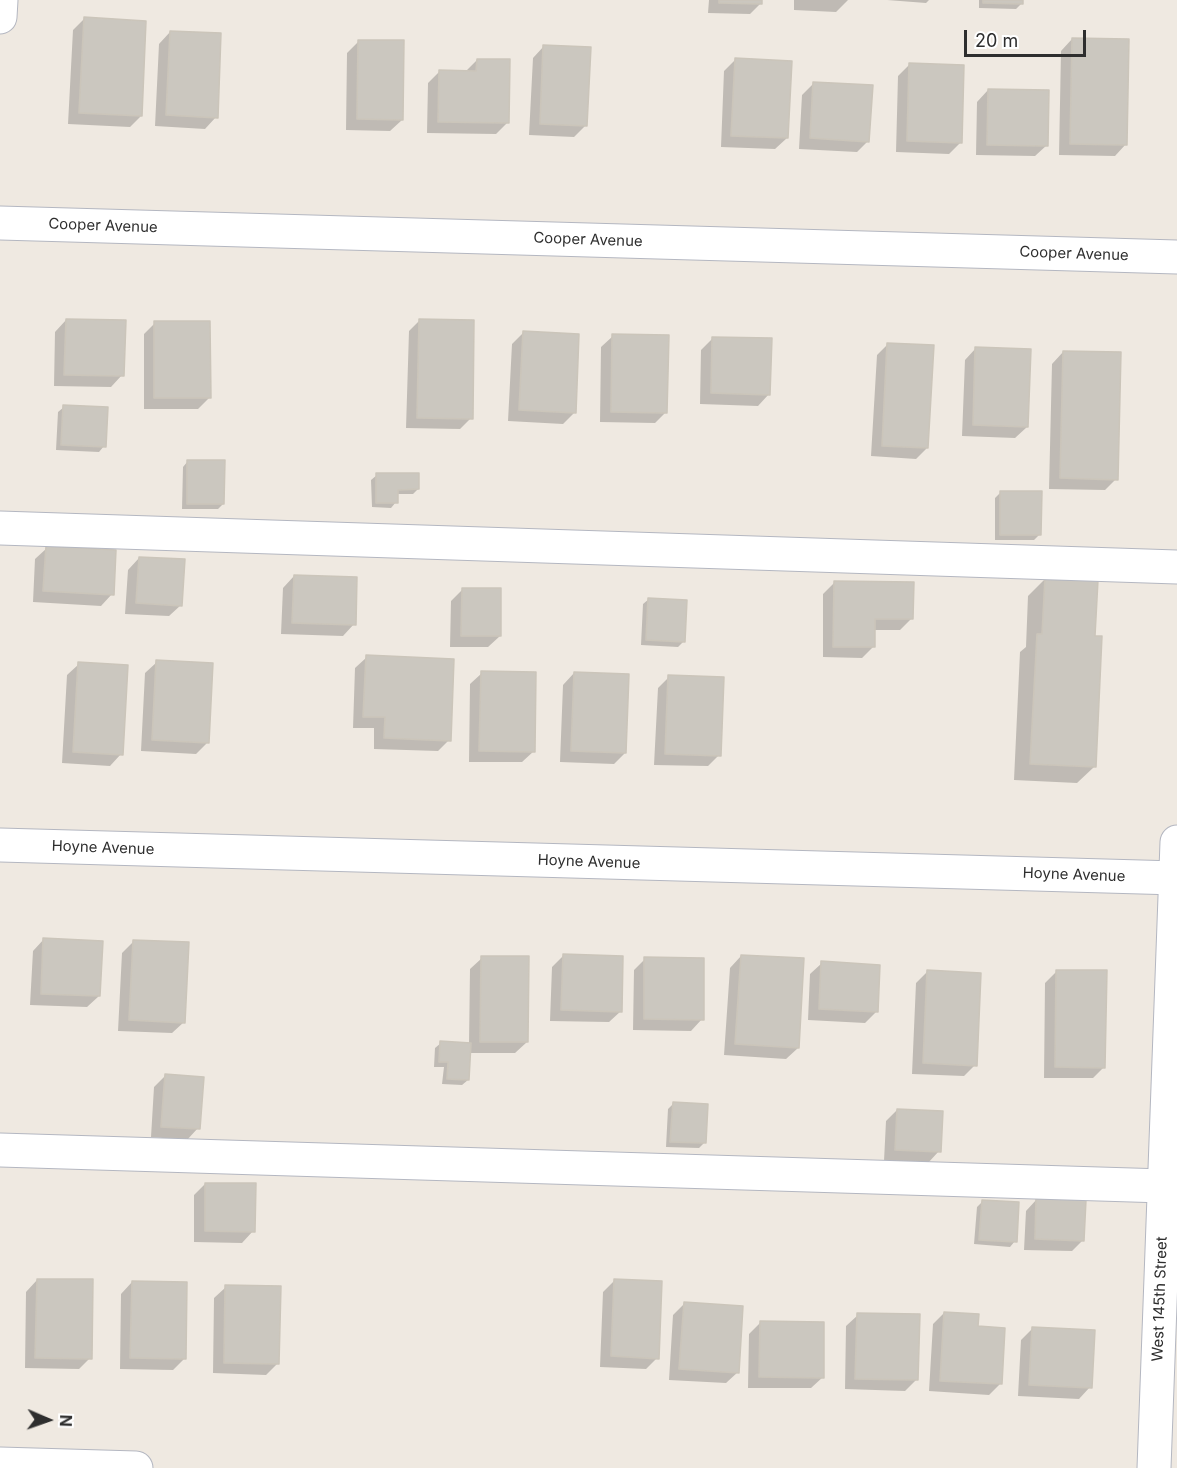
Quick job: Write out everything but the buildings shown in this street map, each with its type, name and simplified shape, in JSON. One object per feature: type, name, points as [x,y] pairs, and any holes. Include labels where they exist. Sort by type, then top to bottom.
[{"type":"street","points":[[0,17],[1,0]]},
{"type":"street","name":"Cooper Avenue","points":[[0,223],[1177,257]]},
{"type":"street","points":[[0,528],[1177,567]]},
{"type":"street","name":"West 145th Street","points":[[1154,1468],[1177,842]]},
{"type":"street","name":"Hoyne Avenue","points":[[0,845],[1176,878]]},
{"type":"street","points":[[0,1150],[1164,1186]]},
{"type":"street","points":[[0,1464],[136,1468]]}]
